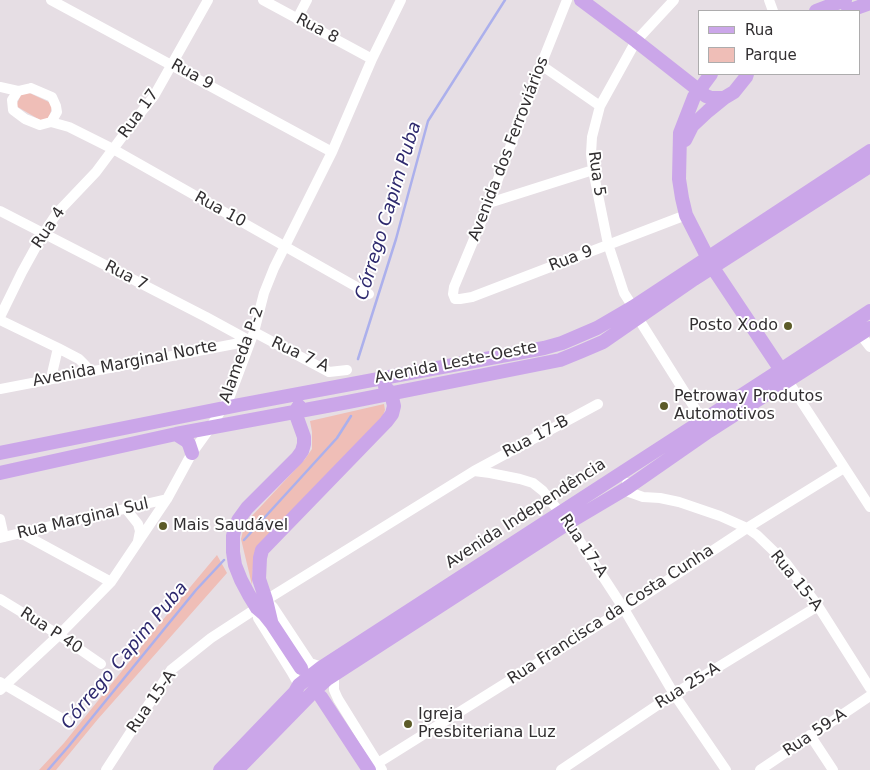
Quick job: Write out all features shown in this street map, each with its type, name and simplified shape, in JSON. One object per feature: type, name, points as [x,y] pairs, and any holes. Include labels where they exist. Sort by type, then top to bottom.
[{"type":"main road","points":[[581,0],[698,91],[710,98],[724,98]]},
{"type":"main road","points":[[819,10],[845,0]]},
{"type":"main road","points":[[851,10],[870,3]]},
{"type":"main road","points":[[710,75],[694,97],[680,133],[679,179],[686,215],[710,262],[785,375]]},
{"type":"main road","points":[[680,150],[692,126],[724,98],[734,92],[747,75]]},
{"type":"main road","name":"Avenida Leste-Oeste","points":[[0,472],[176,434],[560,360],[603,342],[635,312],[870,151]]},
{"type":"main road","name":"Avenida Leste-Oeste","points":[[710,262],[870,166]]},
{"type":"main road","name":"Avenida Independência","points":[[785,375],[870,311]]},
{"type":"main road","name":"Avenida Leste-Oeste","points":[[0,453],[544,348],[576,338],[635,312]]},
{"type":"main road","name":"Avenida Independência","points":[[220,770],[325,673],[564,517],[628,469],[706,426],[785,375],[865,331]]},
{"type":"main road","points":[[262,604],[259,565],[262,550],[392,414],[394,406],[390,393],[386,388],[372,380]]},
{"type":"main road","points":[[344,386],[335,394],[301,403],[295,412],[304,437],[302,451],[239,518],[233,536],[233,552],[235,565],[241,580],[262,604],[308,687],[376,768]]},
{"type":"main road","name":"Avenida Independência","points":[[564,517],[627,488],[706,426]]},
{"type":"main road","points":[[176,434],[187,441],[192,453]]},
{"type":"main road","name":"Avenida Independência","points":[[236,770],[308,687]]},
{"type":"street","name":"Rua 9","points":[[52,0],[332,152]]},
{"type":"street","name":"Rua 17","points":[[113,150],[154,96],[208,0]]},
{"type":"street","name":"Rua 8","points":[[263,0],[372,59]]},
{"type":"street","points":[[297,19],[307,0]]},
{"type":"street","name":"Alameda P-2","points":[[1,686],[59,635],[111,582],[166,499],[192,453],[223,409],[230,396],[252,337],[264,293],[274,268],[332,152],[372,59],[401,0]]},
{"type":"street","name":"Avenida dos Ferroviários","points":[[455,299],[454,287],[489,203],[567,0]]},
{"type":"street","name":"Rua 5","points":[[674,0],[636,41],[600,106],[592,137],[591,154],[608,244],[624,293],[706,426]]},
{"type":"street","points":[[541,65],[600,106]]},
{"type":"street","points":[[0,88],[15,95],[31,88],[52,97],[57,112],[51,122],[40,125],[25,119],[14,110],[15,95]]},
{"type":"street","name":"Rua 10","points":[[57,112],[69,127]]},
{"type":"street","name":"Rua 10","points":[[51,122],[69,127],[113,150],[369,294]]},
{"type":"street","name":"Rua 4","points":[[0,319],[22,272],[57,213],[96,172],[113,150]]},
{"type":"street","points":[[489,203],[593,170]]},
{"type":"street","name":"Rua 7","points":[[0,212],[206,317],[252,337]]},
{"type":"street","name":"Rua 9","points":[[455,299],[460,300],[472,297],[686,215]]},
{"type":"street","points":[[0,319],[79,359],[90,371]]},
{"type":"street","points":[[865,331],[870,347]]},
{"type":"street","name":"Rua 7 A","points":[[252,337],[329,372],[347,370]]},
{"type":"street","name":"Avenida Marginal Norte","points":[[0,388],[252,337]]},
{"type":"street","points":[[51,378],[58,348]]},
{"type":"street","points":[[785,375],[870,507]]},
{"type":"street","name":"Rua 17-B","points":[[474,471],[598,404]]},
{"type":"street","name":"Rua Francisca da Costa Cunha","points":[[376,768],[747,528],[844,468]]},
{"type":"street","points":[[627,488],[628,469]]},
{"type":"street","points":[[363,770],[321,705],[315,700],[308,687],[258,618],[262,604],[474,471]]},
{"type":"street","name":"Rua 17-A","points":[[474,471],[520,478],[533,483],[543,491],[564,517],[624,609],[674,694],[726,770]]},
{"type":"street","name":"Rua 15-A","points":[[627,488],[629,492],[643,497],[679,502],[720,516],[747,528],[757,535],[786,563],[818,606],[870,688]]},
{"type":"street","name":"Rua Marginal Sul","points":[[2,538],[166,499]]},
{"type":"street","points":[[126,509],[138,524],[140,531],[138,542]]},
{"type":"street","points":[[0,519],[2,538]]},
{"type":"street","points":[[21,533],[111,582]]},
{"type":"street","name":"Rua P 40","points":[[0,599],[59,635],[101,664]]},
{"type":"street","points":[[262,604],[273,607],[310,663],[325,673],[376,768]]},
{"type":"street","name":"Rua 15-A","points":[[106,770],[171,670],[211,638],[262,604]]},
{"type":"street","name":"Rua 25-A","points":[[561,770],[674,694],[818,606]]},
{"type":"street","points":[[1,686],[66,721]]},
{"type":"street","name":"Rua 59-A","points":[[760,770],[870,696]]},
{"type":"street","points":[[810,735],[833,770]]},
{"type":"green space","points":[[23,90],[53,104],[48,121],[40,120],[16,106]]},
{"type":"green space","points":[[384,404],[385,410],[382,418],[257,548],[253,565],[252,585],[241,539],[243,531],[250,518],[312,449],[310,421]]},
{"type":"green space","points":[[217,555],[227,573],[98,719],[56,770],[39,770],[64,743]]},
{"type":"waterway","name":"Córrego Capim Puba","points":[[358,359],[396,239],[428,121],[505,0]]},
{"type":"waterway","name":"Córrego Capim Puba","points":[[244,540],[337,438],[351,416]]},
{"type":"waterway","name":"Córrego Capim Puba","points":[[48,770],[196,590],[224,560]]},
{"type":"place","name":"Posto Xodo","points":[[788,326]]},
{"type":"place","name":"Petroway Produtos Automotivos","points":[[664,406]]},
{"type":"place","name":"Mais Saudável","points":[[163,526]]},
{"type":"place","name":"Igreja Presbiteriana Luz","points":[[408,724]]}]
